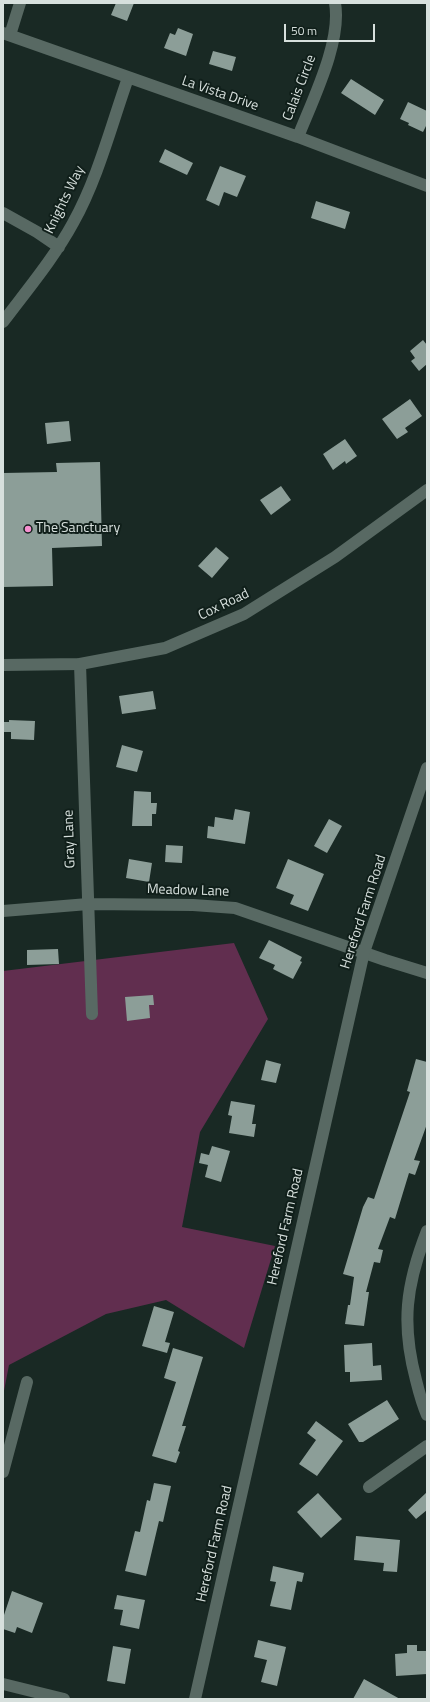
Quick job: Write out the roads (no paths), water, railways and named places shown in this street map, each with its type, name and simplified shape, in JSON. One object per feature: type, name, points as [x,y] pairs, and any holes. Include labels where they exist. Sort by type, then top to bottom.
[{"type":"street","points":[[6,34],[20,3]]},
{"type":"street","name":"Calais Circle","points":[[298,137],[333,42],[336,3]]},
{"type":"street","name":"La Vista Drive","points":[[6,34],[298,137],[427,186]]},
{"type":"street","name":"Knights Way","points":[[3,322],[59,246],[86,197],[128,78]]},
{"type":"street","points":[[3,213],[59,246]]},
{"type":"street","name":"Cox Road","points":[[3,665],[80,664],[165,648],[244,614],[335,557],[427,490]]},
{"type":"street","name":"Gray Lane","points":[[80,664],[92,1014]]},
{"type":"street","name":"Hereford Farm Road","points":[[195,1699],[364,952],[427,768]]},
{"type":"street","name":"Meadow Lane","points":[[3,911],[88,904],[193,905],[235,908],[427,973]]},
{"type":"street","points":[[427,1231],[416,1260],[408,1295],[406,1332],[412,1367],[427,1415]]},
{"type":"street","points":[[3,1472],[27,1382]]},
{"type":"street","points":[[369,1487],[427,1446]]},
{"type":"street","points":[[3,1684],[64,1699]]},
{"type":"place","name":"The Sanctuary","points":[[28,529]]}]
